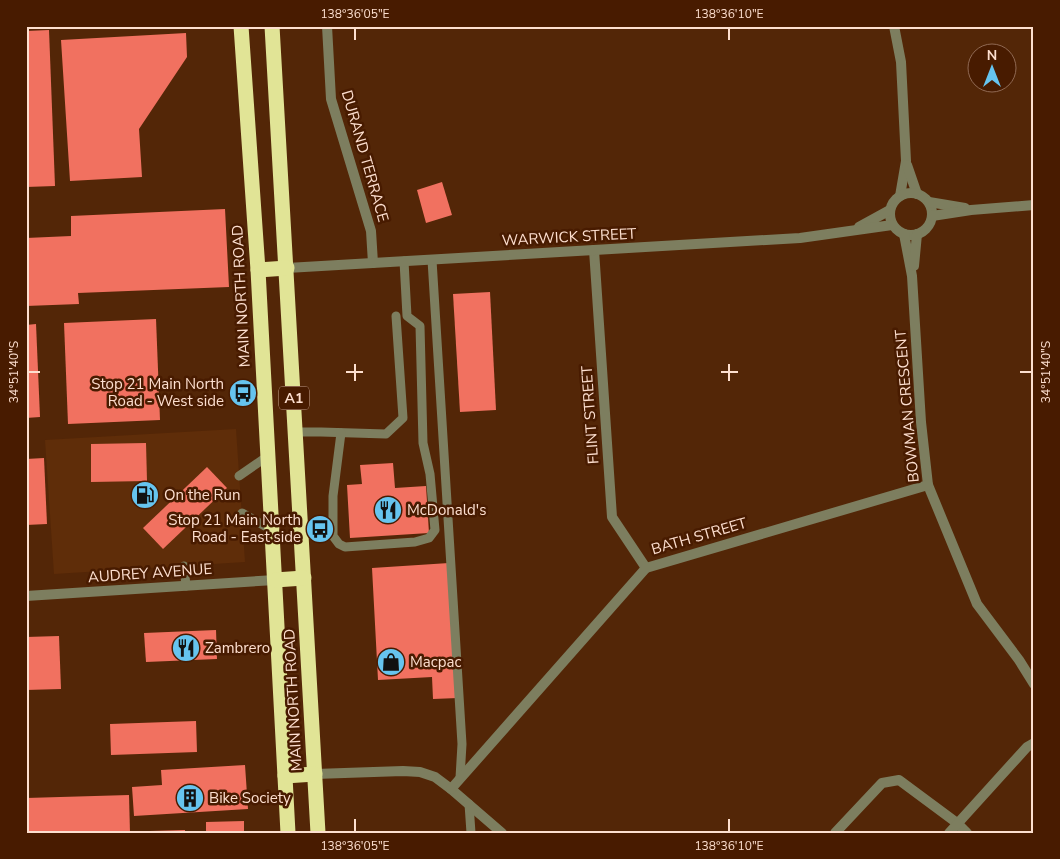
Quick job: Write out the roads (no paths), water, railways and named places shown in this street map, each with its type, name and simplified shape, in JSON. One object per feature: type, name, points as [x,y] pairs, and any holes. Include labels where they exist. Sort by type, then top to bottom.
[{"type":"highway","name":"MAIN NORTH ROAD","points":[[241,26],[258,270],[288,833]]},
{"type":"highway","name":"MAIN NORTH ROAD","points":[[272,26],[318,833]]},
{"type":"highway","points":[[258,270],[287,268]]},
{"type":"highway","points":[[275,580],[304,578]]},
{"type":"highway","points":[[285,776],[315,774]]},
{"type":"street","name":"DURAND TERRACE","points":[[328,26],[331,99],[372,231],[373,263]]},
{"type":"street","points":[[894,26],[901,62],[906,161],[900,196]]},
{"type":"street","points":[[906,161],[917,194]]},
{"type":"street","points":[[908,193],[917,194],[929,202],[932,209],[930,224],[917,234],[910,236],[904,234],[892,225],[890,210],[892,204],[900,196],[908,193]]},
{"type":"street","points":[[929,202],[972,210]]},
{"type":"street","points":[[932,216],[972,210],[1034,206]]},
{"type":"street","name":"WARWICK STREET","points":[[853,230],[890,210]]},
{"type":"street","name":"WARWICK STREET","points":[[287,268],[800,238],[892,225]]},
{"type":"street","name":"BOWMAN CRESCENT","points":[[904,234],[912,276],[920,422],[928,485],[977,604],[1020,660],[1034,684]]},
{"type":"street","name":"BOWMAN CRESCENT","points":[[912,276],[917,234]]},
{"type":"street","name":"FLINT STREET","points":[[594,250],[612,517],[646,568]]},
{"type":"street","name":"BATH STREET","points":[[451,789],[646,568],[928,485]]},
{"type":"street","name":"AUDREY AVENUE","points":[[26,596],[275,580]]},
{"type":"street","name":"BOWMAN CRESCENT","points":[[1020,660],[1034,671]]},
{"type":"street","points":[[949,833],[1030,745],[1034,735]]},
{"type":"street","points":[[315,774],[420,772],[435,777],[502,833]]},
{"type":"street","points":[[835,833],[882,783],[899,780],[957,823],[967,833]]},
{"type":"lane","points":[[432,260],[462,744],[460,778]]},
{"type":"lane","points":[[341,433],[333,496],[334,536],[339,544],[345,547],[415,542],[429,538],[435,530],[430,474],[423,443],[420,326],[407,316],[404,261]]},
{"type":"lane","points":[[296,432],[386,434],[403,418],[396,316]]},
{"type":"lane","points":[[239,476],[268,456]]},
{"type":"lane","points":[[242,513],[272,530]]},
{"type":"lane","points":[[184,566],[186,586]]},
{"type":"lane","points":[[469,804],[470,833]]},
{"type":"place","name":"Stop 21 Main North Road - West side","points":[[243,393]]},
{"type":"place","name":"On the Run","points":[[145,495]]},
{"type":"place","name":"McDonald's","points":[[388,510]]},
{"type":"place","name":"Stop 21 Main North Road - East side","points":[[320,529]]},
{"type":"place","name":"Zambrero","points":[[186,648]]},
{"type":"place","name":"Macpac","points":[[391,662]]},
{"type":"place","name":"Bike Society","points":[[190,798]]}]
